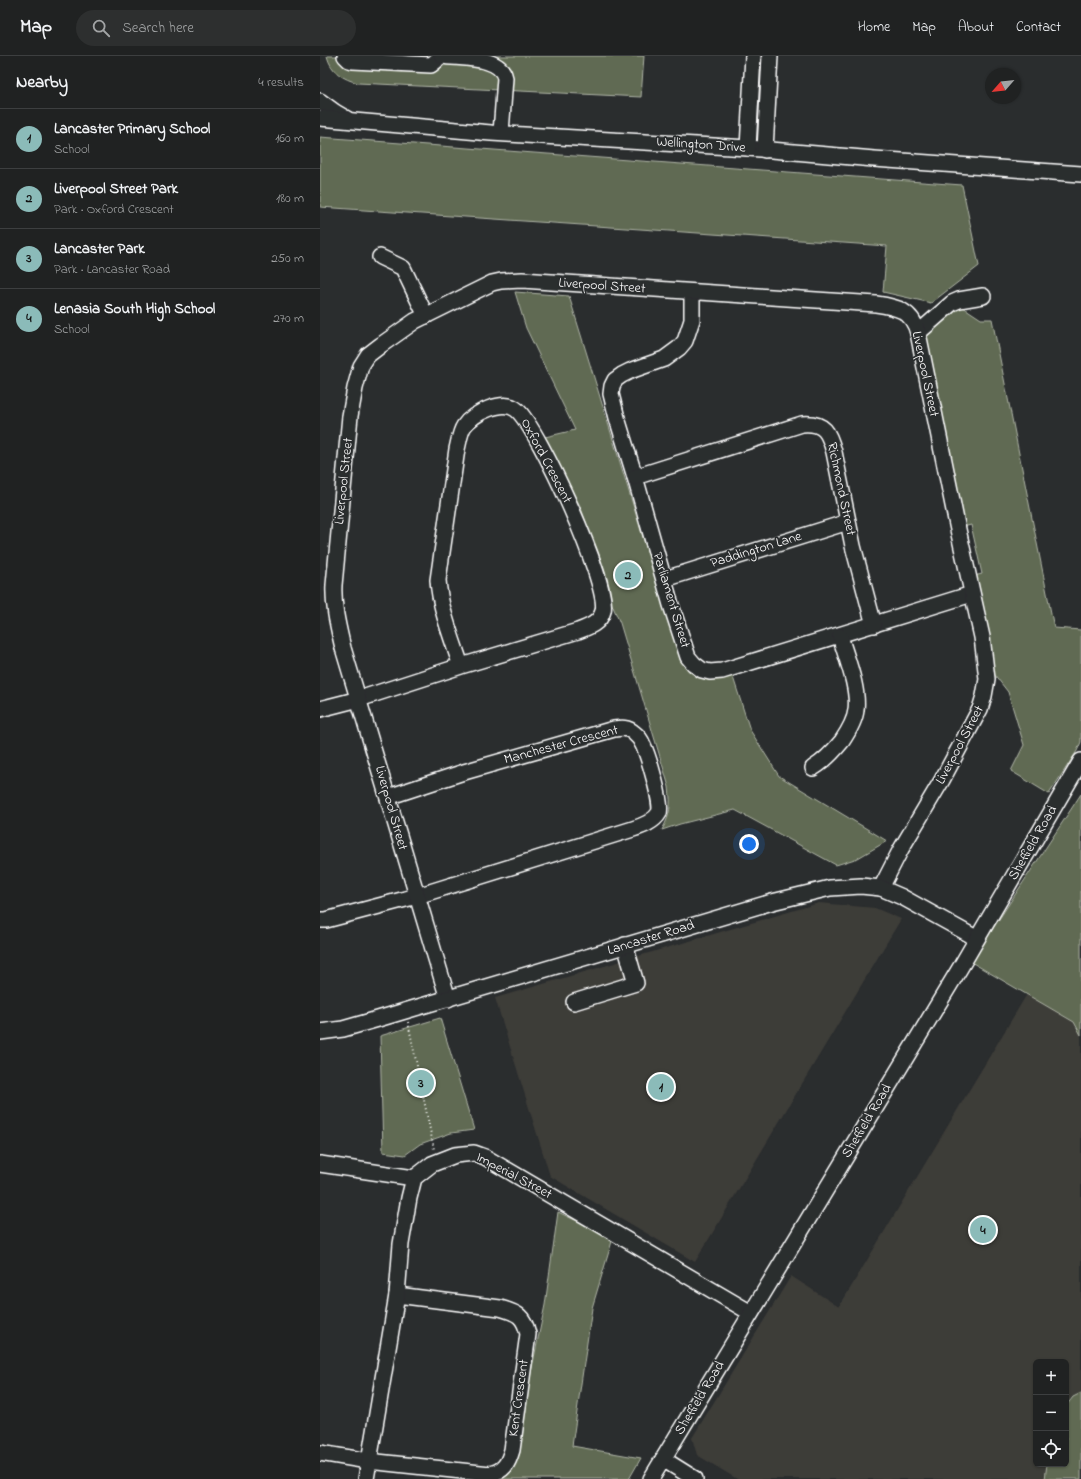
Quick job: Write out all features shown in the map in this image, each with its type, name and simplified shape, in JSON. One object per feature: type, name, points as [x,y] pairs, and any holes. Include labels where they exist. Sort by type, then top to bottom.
[{"type":"street","points":[[345,56],[353,61],[431,65],[439,56]]},
{"type":"street","points":[[442,56],[454,58],[484,58],[496,62],[501,67],[504,71],[505,78],[501,133]]},
{"type":"street","points":[[748,148],[753,56]]},
{"type":"street","points":[[765,150],[770,56]]},
{"type":"street","points":[[320,101],[335,112],[352,121]]},
{"type":"street","name":"Wellington Drive","points":[[320,118],[501,133],[748,148],[1081,174]]},
{"type":"street","points":[[380,257],[403,268],[426,316]]},
{"type":"street","name":"Liverpool Street","points":[[448,999],[343,648],[333,601],[348,430],[361,366],[368,355],[380,345],[415,321],[492,283],[510,280],[885,305],[903,310],[909,315],[916,326],[918,333],[986,658],[987,679],[980,709],[881,888]]},
{"type":"street","name":"Parliament Street","points":[[692,292],[692,320],[687,335],[679,348],[664,359],[622,375],[615,380],[612,386],[611,394],[612,402],[665,579],[671,605],[688,656],[694,664],[702,670],[710,672],[722,671],[840,636],[955,598],[972,594]]},
{"type":"street","points":[[918,333],[952,304],[959,300],[983,296]]},
{"type":"street","name":"Oxford Crescent","points":[[320,710],[587,628],[600,619],[603,612],[602,593],[596,571],[567,500],[528,424],[518,411],[513,407],[505,405],[489,409],[470,420],[465,425],[458,444],[450,491],[438,580],[442,605],[461,666]]},
{"type":"street","name":"Richmond Street","points":[[635,477],[802,424],[812,424],[824,429],[830,438],[853,546],[874,625]]},
{"type":"street","name":"Paddington Lane","points":[[665,579],[848,522]]},
{"type":"street","points":[[813,768],[832,754],[844,738],[852,723],[856,710],[854,684],[840,636]]},
{"type":"street","name":"Manchester Crescent","points":[[320,920],[326,920],[417,896],[643,826],[650,822],[659,812],[660,806],[644,746],[635,733],[629,729],[622,728],[493,764],[388,797]]},
{"type":"street","name":"Sheffield Road","points":[[651,1479],[1019,868],[1081,761]]},
{"type":"street","name":"Lancaster Road","points":[[320,1032],[343,1029],[448,999],[757,906],[816,890],[854,886],[881,888],[902,897],[976,938]]},
{"type":"street","points":[[574,1002],[636,983],[625,946]]},
{"type":"street","name":"Imperial Street","points":[[414,1178],[437,1162],[455,1154],[474,1153],[485,1157],[751,1313]]},
{"type":"street","points":[[320,1164],[414,1178],[408,1198],[401,1244],[397,1295],[366,1479]]},
{"type":"street","name":"Kent Crescent","points":[[320,1453],[368,1461],[490,1474],[498,1472],[504,1468],[508,1462],[512,1450],[528,1334],[526,1324],[520,1316],[512,1311],[500,1308],[397,1295]]},
{"type":"street","points":[[663,1459],[695,1479]]},
{"type":"path","points":[[406,1011],[437,1162]]},
{"type":"shaded area","points":[[819,903],[875,908],[901,919],[695,1262],[550,1176],[495,998]]},
{"type":"shaded area","points":[[1027,994],[1074,1022],[1081,1035],[1081,1393],[1072,1397],[1069,1402],[1069,1359],[1033,1359],[1033,1467],[1047,1467],[1045,1479],[737,1479],[697,1455],[692,1438],[791,1276],[839,1307]]},
{"type":"green space","points":[[327,56],[644,56],[641,97],[358,83],[338,74],[331,66]]},
{"type":"green space","points":[[320,137],[962,185],[979,266],[931,303],[883,292],[887,246],[320,207]]},
{"type":"green space","points":[[515,292],[569,296],[680,658],[693,674],[703,677],[732,674],[750,730],[779,776],[887,841],[858,858],[836,865],[735,810],[662,830],[670,809],[669,787],[620,623],[607,593],[598,556],[581,508],[545,437],[575,430],[526,328]]},
{"type":"green space","points":[[963,307],[981,319],[992,319],[1054,628],[1081,630],[1081,742],[1077,751],[1049,794],[1011,771],[1024,745],[1008,692],[994,674],[974,576],[982,574],[971,525],[963,527],[925,340],[928,332],[954,308]]},
{"type":"green space","points":[[1081,794],[1081,1035],[1074,1022],[971,962]]},
{"type":"green space","points":[[440,1018],[474,1130],[451,1133],[420,1144],[405,1155],[383,1152],[380,1036]]},
{"type":"green space","points":[[558,1212],[613,1238],[592,1308],[572,1446],[641,1458],[629,1479],[496,1479],[512,1464],[545,1305]]},
{"type":"green space","points":[[1081,1393],[1081,1479],[1045,1479],[1047,1467],[1069,1467],[1069,1402],[1073,1397]]},
{"type":"place","name":"Liverpool Street Park","points":[[628,575]]},
{"type":"place","name":"Lancaster Park","points":[[421,1083]]},
{"type":"place","name":"Lancaster Primary School","points":[[661,1087]]},
{"type":"place","name":"Lenasia South High School","points":[[983,1230]]}]
